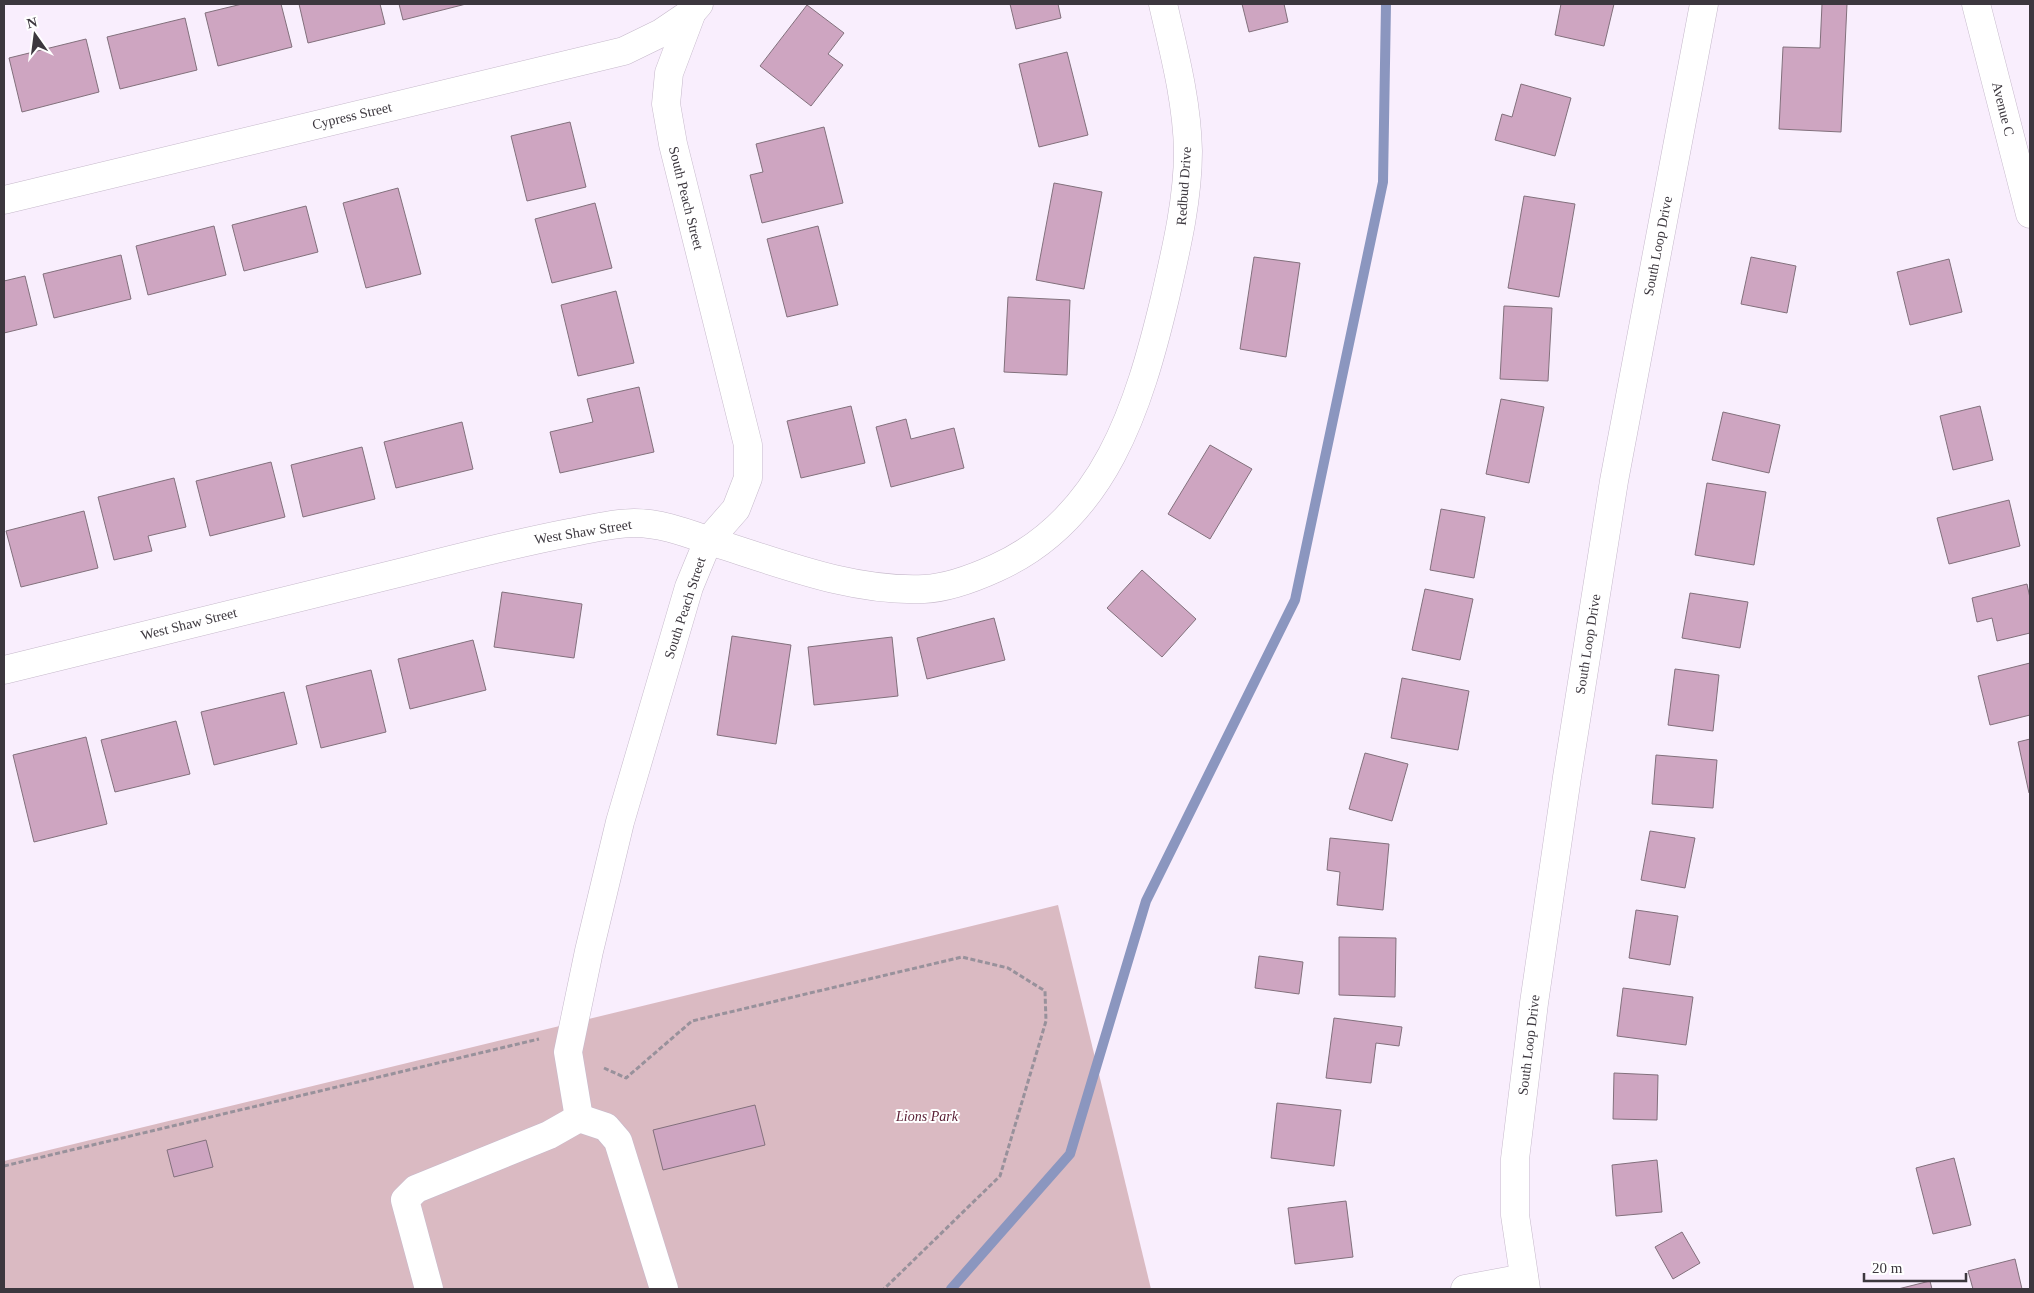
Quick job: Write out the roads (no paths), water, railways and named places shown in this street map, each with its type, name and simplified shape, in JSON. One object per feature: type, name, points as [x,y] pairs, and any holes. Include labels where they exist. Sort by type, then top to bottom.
[{"type":"street","name":"Redbud Drive","points":[[1148,368],[1180,233],[1188,151],[1180,73],[1162,4]]},
{"type":"street","name":"South Loop Drive","points":[[1525,1284],[1515,1215],[1515,1159],[1536,993],[1567,777],[1614,481],[1704,4]]},
{"type":"street","name":"Avenue C","points":[[1976,4],[2030,214]]},
{"type":"street","name":"Cypress Street","points":[[4,200],[624,51],[661,34],[696,8]]},
{"type":"street","name":"South Peach Street","points":[[579,1118],[568,1052],[589,951],[620,822],[689,587],[708,541],[736,509],[748,478],[748,445],[675,153],[666,104],[669,74],[696,8]]},
{"type":"street","name":"West Shaw Street","points":[[4,670],[533,540],[589,529],[634,523],[671,528],[838,580],[884,588],[929,589],[978,576],[1018,558],[1053,532],[1082,503],[1106,466],[1130,417],[1148,368]]},
{"type":"street","points":[[429,1289],[405,1200],[416,1189],[549,1135],[579,1118],[606,1128],[618,1141],[664,1289]]},
{"type":"street","points":[[1465,1289],[1525,1284]]},
{"type":"waterway","points":[[951,1289],[1070,1154],[1146,901],[1295,600],[1383,182],[1386,4]]},
{"type":"park label","name":"Lions Park","points":[[927,1116]]}]
